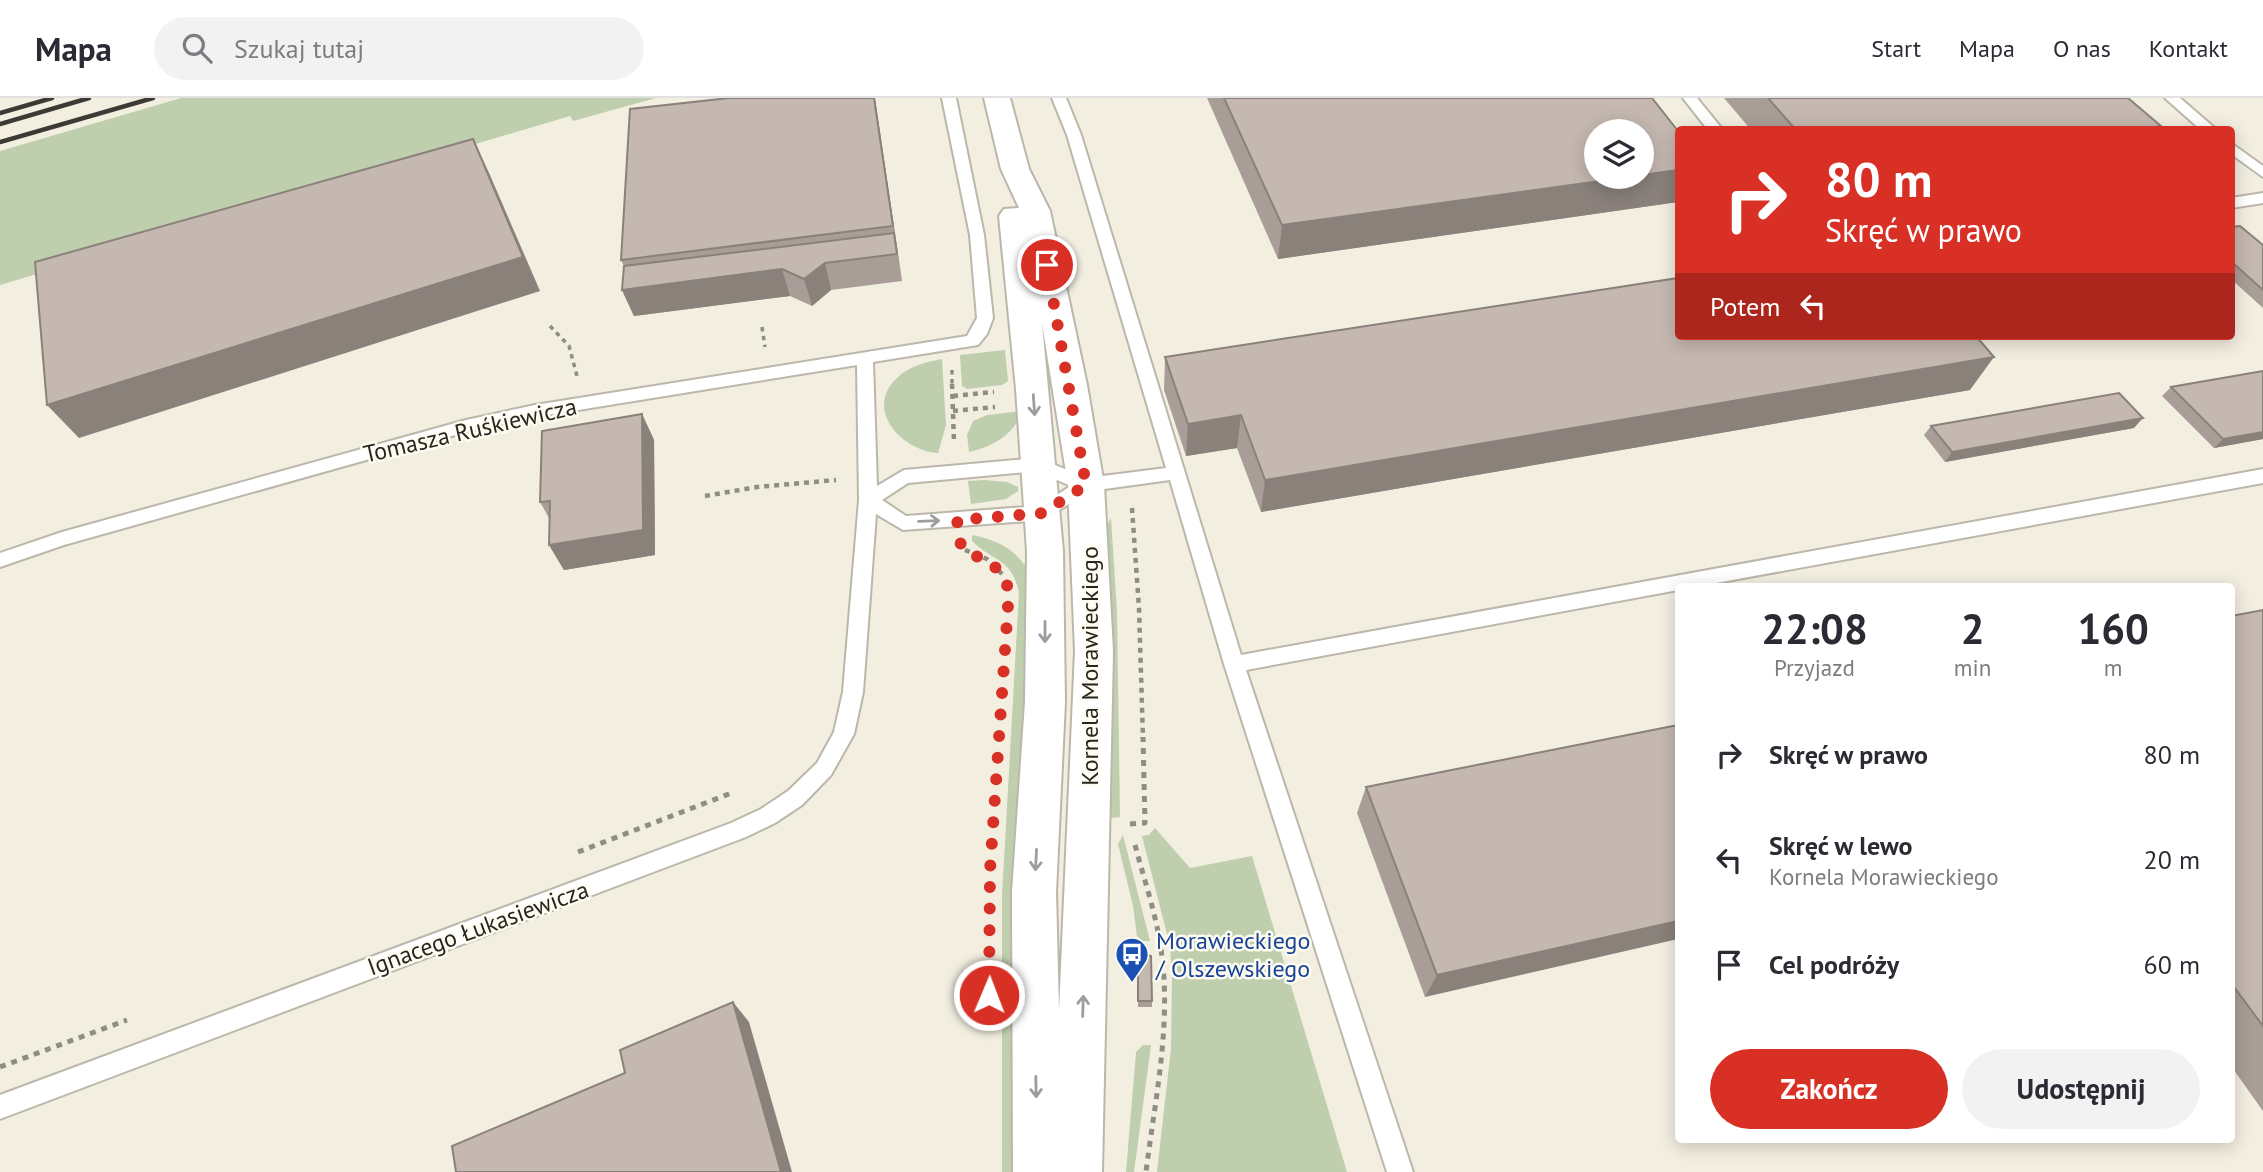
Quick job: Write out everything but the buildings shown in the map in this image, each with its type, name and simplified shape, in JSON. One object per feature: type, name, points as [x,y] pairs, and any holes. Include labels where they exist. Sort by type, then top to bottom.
[{"type":"street","name":"Kornela Morawieckiego","points":[[997,98],[1015,169],[1035,211],[1070,385],[1086,485],[1094,651],[1077,1172]]},
{"type":"street","name":"Kornela Morawieckiego","points":[[1015,169],[1014,214],[1045,551],[1045,702],[1034,892],[1038,1172]]},
{"type":"lane","name":"Tomasza Ruśkiewicza","points":[[0,560],[62,539],[466,426],[535,411],[972,341],[979,334],[985,318],[977,235],[949,98]]},
{"type":"lane","points":[[1059,98],[1074,135],[1153,374],[1177,473],[1234,664],[1400,1172]]},
{"type":"lane","points":[[1690,98],[1713,126]]},
{"type":"lane","points":[[2172,98],[2205,126]]},
{"type":"lane","points":[[2235,150],[2263,173]]},
{"type":"lane","points":[[2235,202],[2263,198]]},
{"type":"lane","name":"Ignacego Łukasiewicza","points":[[0,1107],[622,874],[768,816],[795,798],[824,769],[844,734],[853,692],[868,500],[865,357]]},
{"type":"lane","points":[[1086,485],[1038,464],[904,477],[868,500],[904,523],[1043,513],[1086,485],[1177,473]]},
{"type":"lane","points":[[1677,583],[2263,476]]},
{"type":"lane","points":[[1234,664],[1675,583]]},
{"type":"path","points":[[550,326],[569,346],[580,385]]},
{"type":"path","points":[[762,327],[765,353]]},
{"type":"path","points":[[951,345],[956,472]]},
{"type":"path","points":[[953,397],[1002,392]]},
{"type":"path","points":[[705,496],[757,487],[867,479]]},
{"type":"path","points":[[957,520],[961,546],[971,555],[987,559],[998,567],[1005,578]]},
{"type":"path","points":[[576,853],[734,792]]},
{"type":"path","points":[[0,1067],[132,1018]]},
{"type":"green space","points":[[181,98],[656,98],[573,121],[570,116],[0,285],[0,151]]},
{"type":"green space","points":[[1005,350],[1008,381],[1002,385],[967,389],[962,386],[960,355]]},
{"type":"green space","points":[[942,359],[946,425],[938,453],[925,451],[901,437],[886,415],[884,403],[888,390],[907,370]]},
{"type":"green space","points":[[1022,411],[1008,433],[969,452],[967,435],[973,421],[987,415]]},
{"type":"green space","points":[[968,481],[1007,482],[1018,487],[1018,491],[1006,499],[971,504]]},
{"type":"green space","points":[[1111,518],[1117,612],[1120,817],[1111,818],[1101,825],[1102,535]]},
{"type":"green space","points":[[972,535],[1007,548],[1020,559],[1031,575],[1022,1172],[1002,1172],[1002,896],[1019,592],[1011,572],[972,541]]},
{"type":"green space","points":[[1155,828],[1190,868],[1252,856],[1347,1172],[1157,1172],[1171,1048],[1172,975],[1170,946],[1142,836],[1149,835]]},
{"type":"green space","points":[[1123,835],[1150,941],[1143,941],[1137,936],[1133,906],[1118,844]]},
{"type":"green space","points":[[1143,1045],[1151,1045],[1134,1172],[1126,1172],[1136,1052]]},
{"type":"railway","points":[[0,113],[52,98]]},
{"type":"railway","points":[[0,124],[89,98]]},
{"type":"railway","points":[[0,142],[153,98]]},
{"type":"place","name":"Morawieckiego / Olszewskiego","points":[[1132,984]]},
{"type":"route","points":[[989,995],[990,870],[1009,591],[998,567],[987,559],[971,555],[961,546],[957,520],[1043,513],[1086,485],[1047,265]]}]
